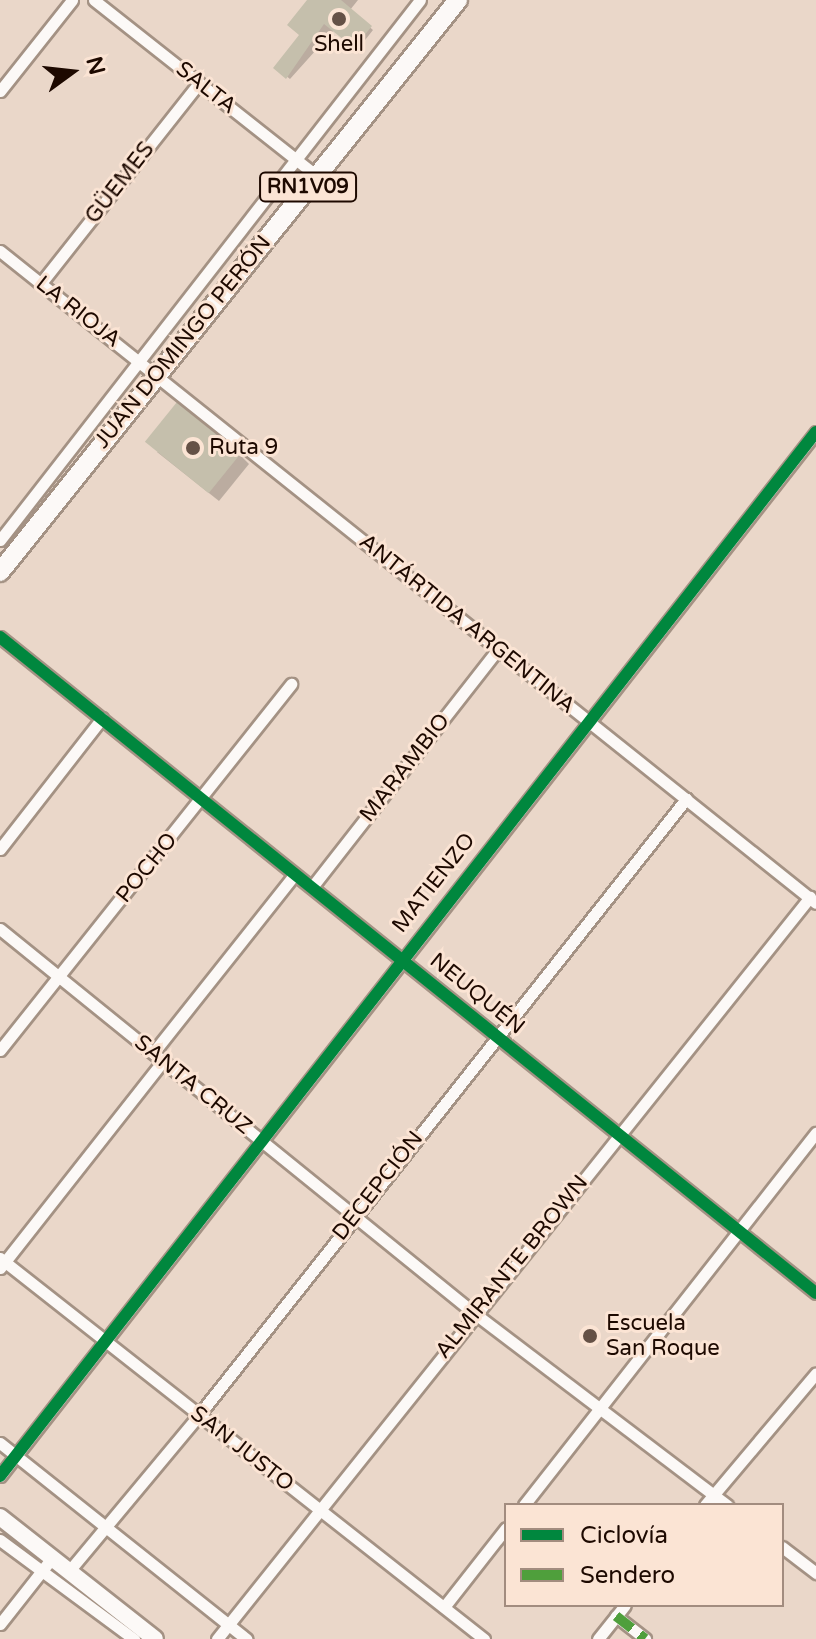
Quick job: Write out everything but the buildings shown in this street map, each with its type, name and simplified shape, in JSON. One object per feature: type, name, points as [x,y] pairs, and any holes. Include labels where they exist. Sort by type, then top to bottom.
[{"type":"main road","name":"JUAN DOMINGO PERÓN","points":[[0,572],[458,0]]},
{"type":"main road","points":[[0,1517],[155,1639]]},
{"type":"street","points":[[0,91],[72,0]]},
{"type":"street","name":"SALTA","points":[[94,0],[317,176]]},
{"type":"street","name":"JUAN DOMINGO PERÓN","points":[[0,540],[137,358],[420,0]]},
{"type":"street","name":"GÜEMES","points":[[41,283],[199,83]]},
{"type":"street","name":"LA RIOJA","points":[[0,251],[156,374]]},
{"type":"street","name":"ANTÁRTIDA ARGENTINA","points":[[156,374],[813,900]]},
{"type":"street","name":"MATIENZO","points":[[0,1476],[586,719],[816,432]]},
{"type":"street","name":"NEUQUÉN","points":[[0,637],[816,1293]]},
{"type":"street","name":"MARAMBIO","points":[[312,887],[498,649]]},
{"type":"street","name":"POCHO","points":[[0,1050],[291,684]]},
{"type":"street","points":[[0,849],[102,718]]},
{"type":"street","name":"DECEPCIÓN","points":[[69,1571],[198,1416],[686,799]]},
{"type":"street","points":[[153,1053],[295,874]]},
{"type":"street","name":"ALMIRANTE BROWN","points":[[217,1639],[619,1133],[813,900]]},
{"type":"street","name":"SANTA CRUZ","points":[[0,929],[474,1313],[724,1503]]},
{"type":"street","points":[[2,1262],[163,1061]]},
{"type":"street","points":[[526,1503],[816,1133]]},
{"type":"street","name":"SAN JUSTO","points":[[2,1262],[484,1639]]},
{"type":"street","points":[[706,1503],[816,1373]]},
{"type":"street","points":[[0,1443],[106,1524],[246,1639]]},
{"type":"street","points":[[444,1607],[504,1531]]},
{"type":"street","points":[[0,1540],[130,1638]]},
{"type":"street","points":[[784,1549],[816,1573]]},
{"type":"street","points":[[0,1624],[52,1558]]},
{"type":"street","points":[[598,1639],[623,1607]]},
{"type":"street","points":[[125,1615],[130,1638]]},
{"type":"street","points":[[616,1616],[645,1639]]},
{"type":"marked path","points":[[616,1616],[645,1639]]},
{"type":"cycle path","points":[[0,1476],[816,432]]},
{"type":"cycle path","points":[[0,637],[816,1293]]},
{"type":"place","name":"Shell","points":[[339,19]]},
{"type":"place","name":"Ruta 9","points":[[193,448]]},
{"type":"place","name":"Escuela San Roque","points":[[590,1336]]}]
